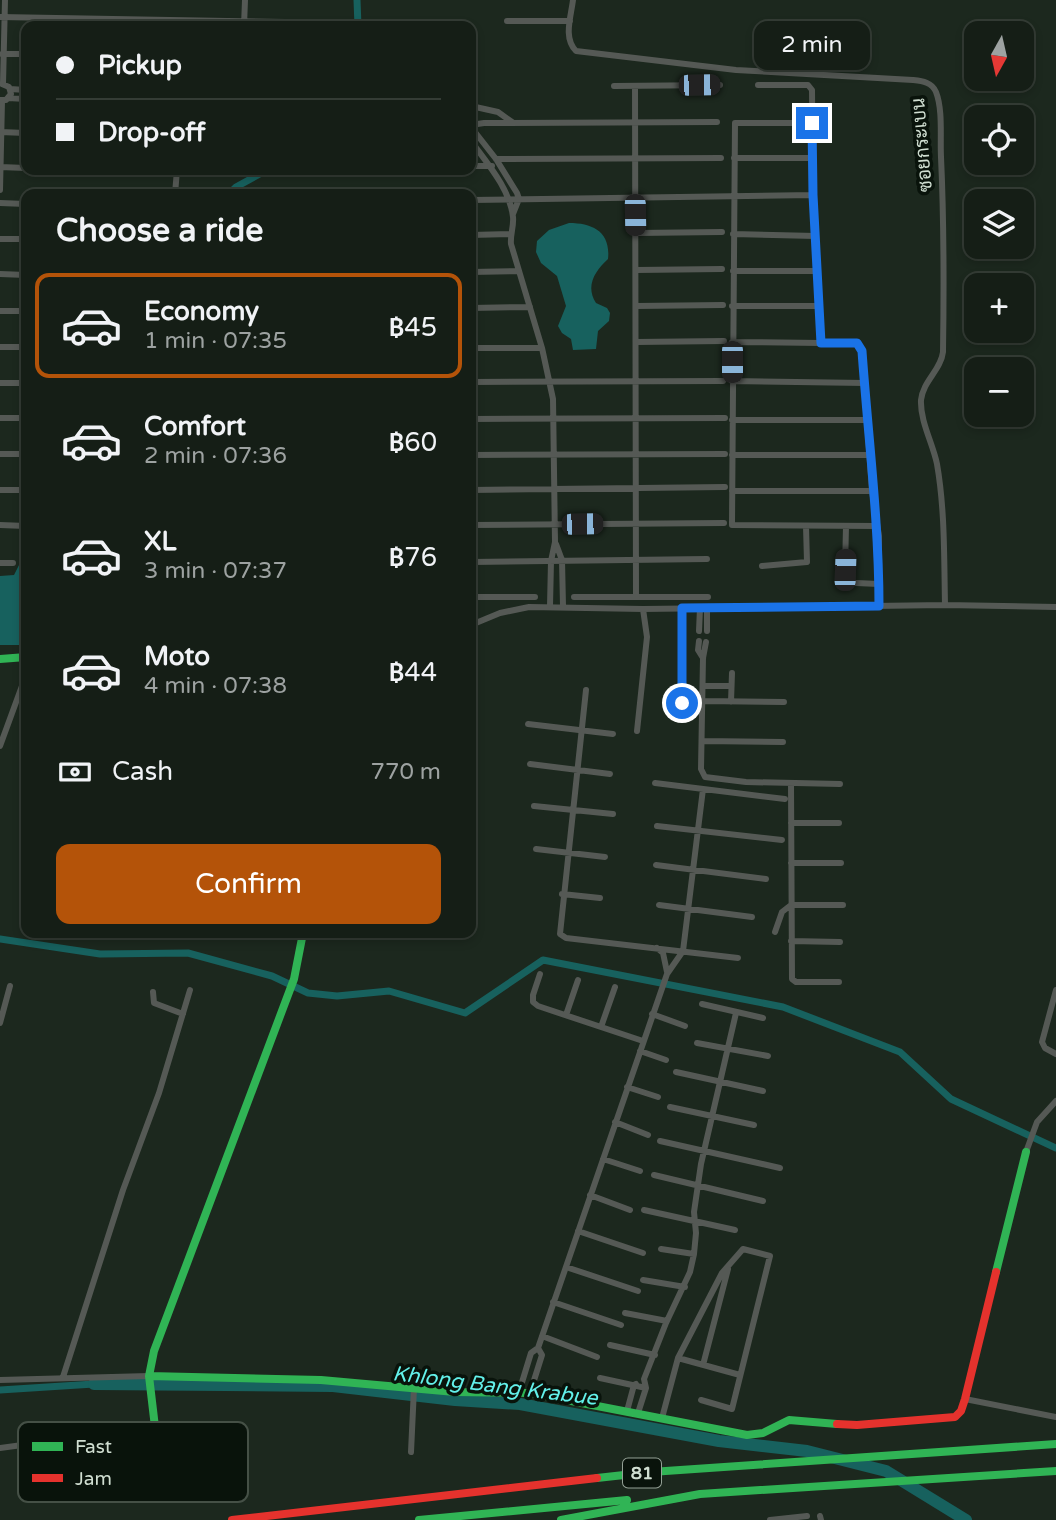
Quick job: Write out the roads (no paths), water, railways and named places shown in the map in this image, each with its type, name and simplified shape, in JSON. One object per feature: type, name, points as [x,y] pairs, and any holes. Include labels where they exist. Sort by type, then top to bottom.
[{"type":"main road","points":[[0,659],[21,657]]},
{"type":"main road","points":[[155,1422],[149,1376],[154,1351],[294,979],[302,938]]},
{"type":"main road","points":[[149,1376],[321,1380],[455,1392],[530,1393],[747,1435],[762,1433],[789,1420],[857,1425],[956,1417],[965,1399],[1026,1152]]},
{"type":"main road","name":"81","points":[[232,1520],[628,1474],[1056,1444]]},
{"type":"main road","name":"81","points":[[419,1520],[700,1494],[1056,1471]]},
{"type":"main road","name":"81","points":[[561,1520],[700,1494]]},
{"type":"street","points":[[5,0],[2,17],[2,84],[10,89],[21,90]]},
{"type":"street","points":[[244,21],[245,0]]},
{"type":"street","name":"ซอยกระเบน","points":[[573,0],[570,44],[576,51],[587,54],[736,70],[913,80],[928,83],[933,87],[937,100],[943,194],[943,352],[938,367],[924,388],[921,405],[937,464],[944,536],[945,605]]},
{"type":"street","points":[[2,17],[140,21]]},
{"type":"street","points":[[507,21],[570,21]]},
{"type":"street","points":[[2,54],[21,54]]},
{"type":"street","points":[[614,86],[720,85]]},
{"type":"street","points":[[758,85],[811,87],[813,195],[821,343]]},
{"type":"street","points":[[635,86],[636,597]]},
{"type":"street","points":[[0,190],[3,100],[10,89]]},
{"type":"street","points":[[3,100],[21,99]]},
{"type":"street","points":[[476,107],[498,112],[513,123]]},
{"type":"street","points":[[476,126],[635,121],[717,122]]},
{"type":"street","points":[[812,123],[735,123],[732,381],[728,419],[732,526],[877,526]]},
{"type":"street","points":[[1,132],[21,133]]},
{"type":"street","points":[[476,133],[499,163],[519,199]]},
{"type":"street","points":[[476,148],[508,199],[513,214]]},
{"type":"street","points":[[476,166],[635,158],[721,158]]},
{"type":"street","points":[[734,158],[812,158]]},
{"type":"street","points":[[0,167],[21,168]]},
{"type":"street","points":[[476,200],[813,195]]},
{"type":"street","points":[[519,199],[510,234],[550,382],[553,419],[555,542],[551,561],[550,606]]},
{"type":"street","points":[[0,203],[21,204]]},
{"type":"street","points":[[636,233],[722,232]]},
{"type":"street","points":[[476,235],[510,234]]},
{"type":"street","points":[[733,234],[816,236]]},
{"type":"street","points":[[0,239],[21,239]]},
{"type":"street","points":[[636,270],[722,269]]},
{"type":"street","points":[[476,272],[519,271]]},
{"type":"street","points":[[733,271],[816,271]]},
{"type":"street","points":[[0,274],[21,275]]},
{"type":"street","points":[[636,306],[723,305]]},
{"type":"street","points":[[732,306],[818,306]]},
{"type":"street","points":[[476,308],[530,307]]},
{"type":"street","points":[[0,311],[21,311]]},
{"type":"street","points":[[636,342],[723,341]]},
{"type":"street","points":[[732,342],[857,343],[861,346],[877,526],[879,606]]},
{"type":"street","points":[[0,347],[21,347]]},
{"type":"street","points":[[476,348],[542,348]]},
{"type":"street","points":[[476,382],[723,381]]},
{"type":"street","points":[[732,381],[864,383]]},
{"type":"street","points":[[0,383],[21,383]]},
{"type":"street","points":[[0,418],[21,418]]},
{"type":"street","points":[[476,419],[868,420]]},
{"type":"street","points":[[0,454],[21,454]]},
{"type":"street","points":[[476,456],[870,455]]},
{"type":"street","points":[[476,490],[636,488],[872,491]]},
{"type":"street","points":[[0,489],[21,490]]},
{"type":"street","points":[[476,525],[724,523]]},
{"type":"street","points":[[0,525],[21,526]]},
{"type":"street","points":[[762,566],[807,562],[806,526]]},
{"type":"street","points":[[845,570],[846,526]]},
{"type":"street","points":[[555,542],[562,561],[563,606]]},
{"type":"street","points":[[476,562],[708,559]]},
{"type":"street","points":[[0,563],[13,563]]},
{"type":"street","points":[[856,583],[879,584]]},
{"type":"street","points":[[476,597],[535,597]]},
{"type":"street","points":[[574,597],[708,597]]},
{"type":"street","points":[[476,623],[512,609],[550,606],[643,609],[945,605],[1056,607]]},
{"type":"street","points":[[682,608],[682,703]]},
{"type":"street","points":[[703,608],[703,631]]},
{"type":"street","points":[[637,731],[647,637],[643,609]]},
{"type":"street","points":[[703,641],[698,650],[703,658],[701,769],[705,777],[746,782],[840,784]]},
{"type":"street","points":[[731,702],[732,673]]},
{"type":"street","points":[[703,686],[732,686]]},
{"type":"street","points":[[0,746],[21,689]]},
{"type":"street","points":[[586,690],[562,894],[559,929],[562,936],[738,958]]},
{"type":"street","points":[[703,701],[784,702]]},
{"type":"street","points":[[528,724],[613,734]]},
{"type":"street","points":[[702,741],[783,742]]},
{"type":"street","points":[[530,764],[610,774]]},
{"type":"street","points":[[655,783],[785,799]]},
{"type":"street","points":[[790,783],[793,981],[839,982]]},
{"type":"street","points":[[519,1392],[531,1353],[538,1348],[659,994],[667,974],[683,951],[703,789]]},
{"type":"street","points":[[534,806],[613,814]]},
{"type":"street","points":[[791,823],[839,823]]},
{"type":"street","points":[[657,826],[782,840]]},
{"type":"street","points":[[536,849],[605,857]]},
{"type":"street","points":[[791,863],[841,863]]},
{"type":"street","points":[[656,865],[766,879]]},
{"type":"street","points":[[562,894],[600,898]]},
{"type":"street","points":[[659,905],[752,917]]},
{"type":"street","points":[[775,932],[782,912],[791,905],[843,905]]},
{"type":"street","points":[[792,941],[840,942]]},
{"type":"street","points":[[657,948],[663,953],[667,974]]},
{"type":"street","points":[[540,974],[533,1002],[643,1041]]},
{"type":"street","points":[[566,1015],[578,980]]},
{"type":"street","points":[[0,1023],[10,986]]},
{"type":"street","points":[[601,1027],[615,987]]},
{"type":"street","points":[[63,1377],[123,1190],[155,1105],[190,990]]},
{"type":"street","points":[[1056,990],[1042,1042],[1045,1048],[1056,1054]]},
{"type":"street","points":[[153,992],[154,1003],[183,1014]]},
{"type":"street","points":[[702,1004],[763,1018]]},
{"type":"street","points":[[627,1411],[634,1385],[644,1379],[667,1321],[685,1287],[694,1254],[694,1219],[704,1151],[736,1013]]},
{"type":"street","points":[[652,1014],[685,1026]]},
{"type":"street","points":[[696,1043],[768,1056]]},
{"type":"street","points":[[640,1051],[666,1060]]},
{"type":"street","points":[[676,1072],[763,1091]]},
{"type":"street","points":[[627,1087],[658,1097]]},
{"type":"street","points":[[1026,1152],[1037,1122],[1056,1101]]},
{"type":"street","points":[[670,1107],[754,1125]]},
{"type":"street","points":[[615,1122],[648,1135]]},
{"type":"street","points":[[660,1141],[780,1168]]},
{"type":"street","points":[[603,1159],[640,1171]]},
{"type":"street","points":[[654,1175],[763,1201]]},
{"type":"street","points":[[590,1195],[630,1210]]},
{"type":"street","points":[[645,1210],[735,1230]]},
{"type":"street","points":[[578,1231],[643,1253]]},
{"type":"street","points":[[661,1249],[694,1254]]},
{"type":"street","points":[[662,1418],[677,1358],[729,1264],[743,1249],[770,1256],[732,1409],[701,1401]]},
{"type":"street","points":[[703,1365],[729,1264]]},
{"type":"street","points":[[566,1266],[638,1291]]},
{"type":"street","points":[[643,1280],[685,1287]]},
{"type":"street","points":[[553,1302],[621,1325]]},
{"type":"street","points":[[625,1313],[667,1321]]},
{"type":"street","points":[[542,1336],[597,1357]]},
{"type":"street","points":[[610,1345],[655,1355]]},
{"type":"street","points":[[530,1393],[542,1355],[538,1348]]},
{"type":"street","points":[[677,1358],[740,1375]]},
{"type":"street","points":[[0,1380],[149,1376]]},
{"type":"street","points":[[600,1378],[646,1388]]},
{"type":"street","points":[[638,1413],[646,1388],[644,1379]]},
{"type":"street","points":[[411,1452],[414,1389]]},
{"type":"street","points":[[965,1399],[1056,1417]]},
{"type":"street","points":[[0,1448],[18,1446]]},
{"type":"street","points":[[770,1520],[807,1516]]},
{"type":"water","points":[[569,223],[593,227],[607,242],[608,259],[593,279],[591,291],[596,303],[607,308],[610,313],[609,321],[598,331],[596,349],[573,350],[571,339],[562,333],[558,326],[566,306],[557,276],[541,263],[536,252],[537,241],[549,230]]},
{"type":"water","points":[[21,561],[21,645],[0,645],[0,576],[14,575]]},
{"type":"waterway","points":[[357,0],[358,21]]},
{"type":"waterway","points":[[234,189],[258,175]]},
{"type":"waterway","points":[[0,939],[100,954],[188,953],[272,976],[308,993],[337,996],[389,991],[465,1013],[543,960],[783,1007],[900,1052],[951,1099],[1056,1148]]},
{"type":"waterway","name":"Khlong Bang Krabue","points":[[0,1390],[94,1384]]},
{"type":"waterway","name":"Khlong Bang Krabue","points":[[94,1384],[333,1386],[455,1400],[520,1404],[719,1441],[807,1451],[886,1471],[966,1520]]}]
